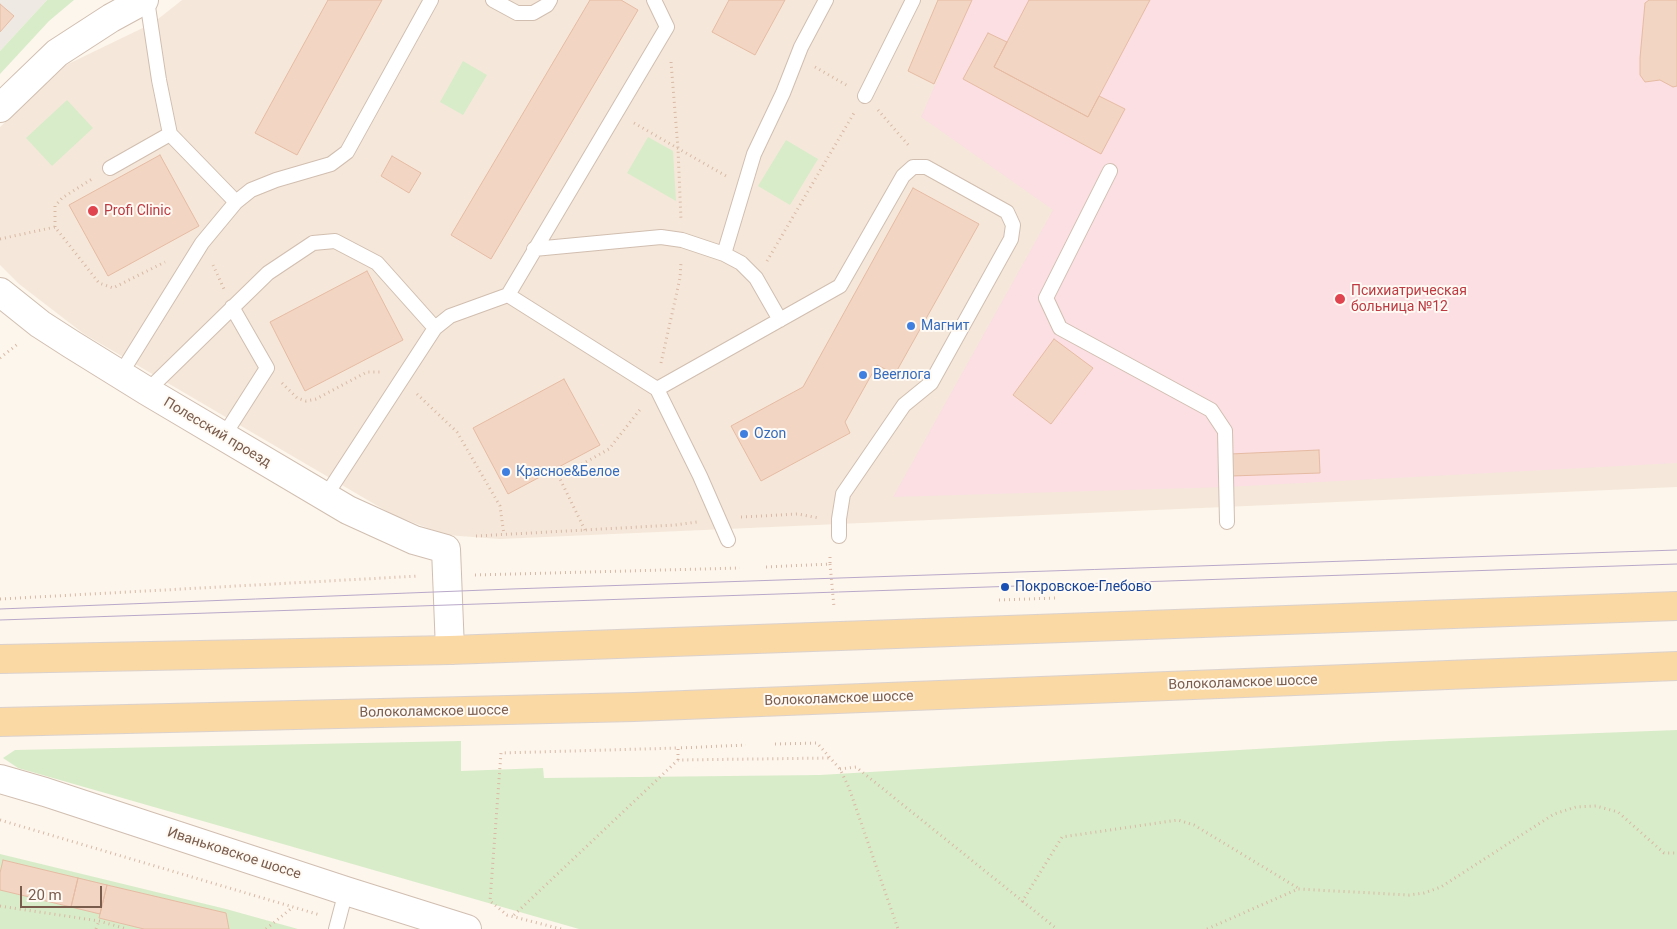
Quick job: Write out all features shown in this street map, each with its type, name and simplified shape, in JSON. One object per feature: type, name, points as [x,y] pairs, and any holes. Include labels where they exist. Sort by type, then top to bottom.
[{"type":"main road","points":[[0,660],[450,650],[1677,606]]},
{"type":"main road","name":"Волоколамское шоссе","points":[[0,722],[634,707],[1677,666]]},
{"type":"street","points":[[0,108],[57,53],[111,18],[145,0]]},
{"type":"street","name":"Полесский проезд","points":[[0,292],[40,324],[120,375],[325,497],[348,510],[414,540],[446,549],[450,650]]},
{"type":"street","name":"Иваньковское шоссе","points":[[0,779],[45,792],[346,892],[468,929]]},
{"type":"lane","points":[[145,0],[170,134],[236,202]]},
{"type":"lane","points":[[120,375],[202,243],[236,202],[251,190],[276,180],[331,164],[347,152],[431,0]]},
{"type":"lane","points":[[493,0],[516,14],[533,13],[547,5],[550,0]]},
{"type":"lane","points":[[325,497],[434,328],[450,316],[508,295],[667,27],[654,0]]},
{"type":"lane","points":[[724,254],[754,154],[783,93],[801,47],[826,0]]},
{"type":"lane","points":[[865,96],[913,0]]},
{"type":"lane","points":[[110,168],[170,134]]},
{"type":"lane","points":[[657,388],[840,286],[903,176],[913,167],[926,167],[1007,212],[1013,225],[1011,239],[931,383],[904,405],[843,494],[839,519],[839,536]]},
{"type":"lane","points":[[1110,172],[1046,298],[1060,328],[1211,410],[1224,431],[1228,522]]},
{"type":"lane","points":[[534,249],[661,237],[682,240],[724,254],[741,263],[756,278],[780,320]]},
{"type":"lane","points":[[147,392],[268,273],[313,243],[335,241],[377,263],[434,328]]},
{"type":"lane","points":[[508,295],[657,388],[700,476],[728,540]]},
{"type":"lane","points":[[223,437],[267,368],[232,307]]},
{"type":"lane","points":[[337,925],[346,892]]},
{"type":"path","points":[[585,530],[559,477],[609,449],[657,388],[665,340],[680,278],[682,240],[678,148],[667,27]]},
{"type":"path","points":[[756,278],[865,96]]},
{"type":"path","points":[[616,113],[744,186]]},
{"type":"path","points":[[110,168],[62,198],[55,206],[54,227],[99,283],[113,288],[202,243],[232,307]]},
{"type":"path","points":[[0,239],[54,227]]},
{"type":"path","points":[[267,368],[297,398],[306,401],[316,399],[367,372],[388,372],[401,379],[457,432],[500,506],[504,534]]},
{"type":"path","points":[[476,536],[675,526],[719,518],[798,514],[821,518]]},
{"type":"path","points":[[830,564],[834,607]]},
{"type":"path","points":[[766,567],[813,565]]},
{"type":"path","points":[[475,575],[740,568]]},
{"type":"path","points":[[0,599],[416,576]]},
{"type":"path","points":[[775,744],[816,743],[840,769],[849,788],[898,929]]},
{"type":"path","points":[[561,929],[507,914],[490,901],[501,753],[746,745]]},
{"type":"path","points":[[678,748],[678,760]]},
{"type":"path","points":[[514,916],[678,760],[830,758]]},
{"type":"path","points":[[840,769],[856,767],[1057,929]]},
{"type":"path","points":[[1206,929],[1298,889],[1410,895],[1424,893],[1441,887],[1554,814],[1576,807],[1596,806],[1618,812],[1664,853],[1677,853]]},
{"type":"path","points":[[0,820],[294,906],[337,925]]},
{"type":"path","points":[[1022,902],[1062,837],[1178,820],[1194,825],[1298,889]]},
{"type":"path","points":[[0,906],[98,922],[127,929]]},
{"type":"path","points":[[266,929],[294,906]]},
{"type":"path","points":[[96,929],[98,922]]},
{"type":"shaded area","points":[[0,0],[47,0],[0,51]]},
{"type":"shaded area","points":[[182,0],[1677,0],[1677,487],[500,539],[446,535],[393,515],[84,334],[19,284],[0,265],[0,127],[66,65],[153,23]]},
{"type":"shaded area","name":"Психиатрическая больница №12","points":[[972,0],[1677,0],[1677,463],[1227,487],[893,497],[1053,210],[921,117]]},
{"type":"green space","points":[[47,0],[74,0],[49,21],[0,74],[0,51]]},
{"type":"green space","points":[[463,61],[487,75],[463,115],[440,102]]},
{"type":"green space","points":[[67,100],[93,128],[52,166],[26,138]]},
{"type":"green space","points":[[648,137],[673,151],[676,201],[627,173]]},
{"type":"green space","points":[[786,140],[818,159],[790,205],[758,186]]},
{"type":"green space","points":[[1677,730],[1677,929],[579,929],[18,768],[3,758],[15,750],[461,741],[461,771],[543,768],[544,778],[820,775],[1390,741]]},
{"type":"green space","points":[[0,854],[226,909],[298,929],[0,929]]},
{"type":"building","points":[[328,0],[382,0],[297,155],[255,133]]},
{"type":"building","points":[[590,0],[621,0],[638,10],[491,259],[451,235]]},
{"type":"building","points":[[729,0],[785,0],[755,55],[712,32]]},
{"type":"building","points":[[938,0],[972,0],[934,84],[908,71]]},
{"type":"building","points":[[1029,0],[1150,0],[1088,117],[994,67]]},
{"type":"building","points":[[1649,0],[1677,0],[1677,86],[1673,87],[1660,80],[1645,82],[1640,75],[1645,3]]},
{"type":"building","points":[[0,4],[14,16],[0,32]]},
{"type":"building","points":[[988,33],[1007,42],[994,67],[1088,117],[1099,96],[1125,109],[1101,154],[963,79]]},
{"type":"building","points":[[160,155],[199,226],[108,276],[69,205]]},
{"type":"building","points":[[392,156],[421,173],[409,193],[381,176]]},
{"type":"building","points":[[913,188],[979,224],[895,374],[877,365],[845,422],[850,433],[761,481],[731,426],[803,387]]},
{"type":"building","points":[[367,271],[403,340],[305,391],[270,322]]},
{"type":"building","points":[[1054,339],[1093,368],[1051,424],[1013,395]]},
{"type":"building","points":[[564,379],[600,445],[508,494],[473,428]]},
{"type":"building","points":[[1319,450],[1320,473],[1231,476],[1230,454]]},
{"type":"building","points":[[3,860],[78,878],[71,907],[0,890],[0,873]]},
{"type":"building","points":[[78,878],[107,885],[100,914],[71,907]]},
{"type":"building","points":[[107,885],[226,913],[229,929],[144,929],[99,918]]},
{"type":"tram line","points":[[0,609],[511,589],[1677,550]]},
{"type":"tram line","points":[[0,620],[1677,564]]},
{"type":"place","name":"Profi Clinic","points":[[93,211]]},
{"type":"place","name":"Психиатрическая больница №12","points":[[1340,299]]},
{"type":"place","name":"Магнит","points":[[911,326]]},
{"type":"place","name":"Beerлога","points":[[863,375]]},
{"type":"place","name":"Ozon","points":[[744,434]]},
{"type":"place","name":"Красное&Белое","points":[[506,472]]},
{"type":"place","name":"Покровское-Глебово","points":[[1005,587]]}]
